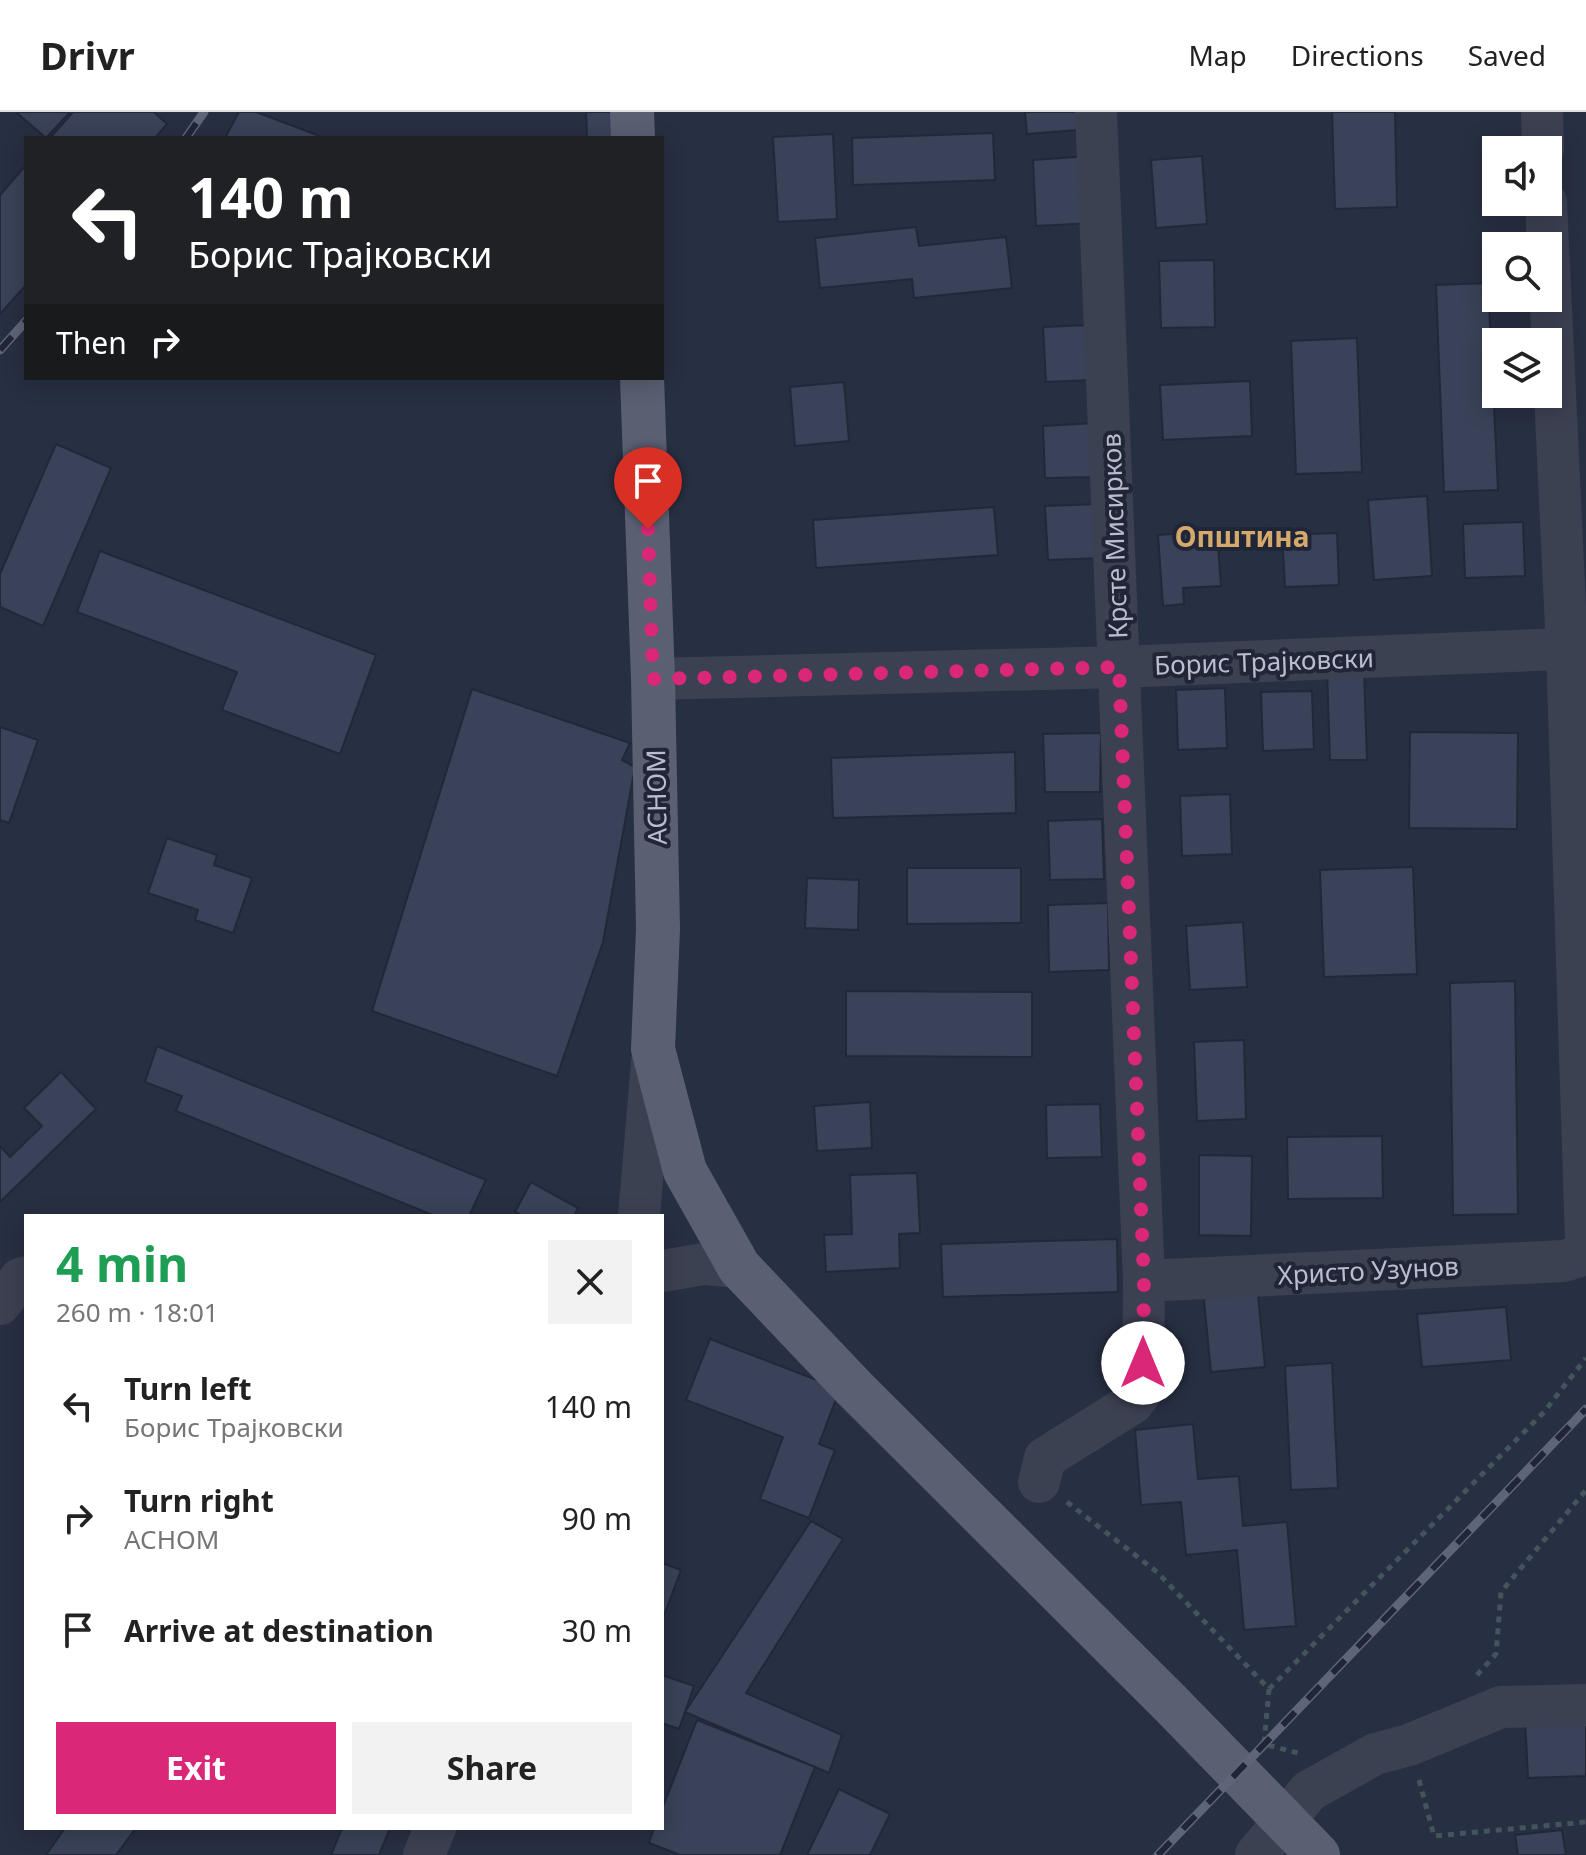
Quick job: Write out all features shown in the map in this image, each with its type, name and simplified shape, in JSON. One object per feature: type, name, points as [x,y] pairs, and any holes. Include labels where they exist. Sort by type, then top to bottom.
[{"type":"main road","points":[[632,112],[633,136]]},
{"type":"main road","name":"АСНОМ","points":[[642,380],[658,929],[653,1049]]},
{"type":"main road","points":[[653,1049],[685,1171],[739,1267],[854,1388],[1318,1855]]},
{"type":"street","name":"Крсте Мисирков","points":[[1039,1482],[1045,1458],[1133,1403],[1143,1390],[1144,1281],[1096,112]]},
{"type":"street","points":[[1542,112],[1543,136]]},
{"type":"street","points":[[1547,216],[1577,649],[1586,1245]]},
{"type":"street","name":"Борис Трајковски","points":[[653,679],[1119,667],[1577,649]]},
{"type":"street","name":"АСНОМ","points":[[639,1214],[653,1049]]},
{"type":"street","name":"Христо Узунов","points":[[1144,1281],[1564,1261],[1577,1257],[1586,1245]]},
{"type":"street","points":[[664,1271],[704,1264],[739,1267]]},
{"type":"street","points":[[0,1304],[24,1278]]},
{"type":"street","points":[[1256,1855],[1309,1791],[1375,1754],[1409,1745],[1501,1707],[1586,1705]]},
{"type":"street","points":[[424,1855],[434,1830]]},
{"type":"path","points":[[1349,1767],[1264,1744],[1269,1689],[1544,1412],[1586,1358]]},
{"type":"path","points":[[1039,1482],[1113,1535],[1157,1572],[1269,1689]]},
{"type":"path","points":[[1475,1677],[1496,1654],[1501,1592],[1586,1490]]},
{"type":"path","points":[[1409,1745],[1434,1836],[1586,1822]]},
{"type":"building","points":[[16,112],[70,112],[48,136],[44,136]]},
{"type":"building","points":[[73,112],[154,112],[167,124],[157,136],[52,136]]},
{"type":"building","points":[[239,112],[256,112],[320,136],[226,136]]},
{"type":"building","points":[[586,112],[616,112],[616,136],[587,136]]},
{"type":"building","points":[[1025,112],[1088,112],[1090,129],[1027,134]]},
{"type":"building","points":[[1332,112],[1395,112],[1397,207],[1335,209]]},
{"type":"building","points":[[993,133],[995,180],[853,185],[852,138]]},
{"type":"building","points":[[833,134],[837,219],[778,222],[773,137]]},
{"type":"building","points":[[1091,156],[1095,223],[1036,226],[1033,160]]},
{"type":"building","points":[[1202,156],[1207,224],[1156,228],[1151,160]]},
{"type":"building","points":[[24,167],[24,287],[0,314],[0,195]]},
{"type":"building","points":[[916,227],[919,246],[1006,237],[1012,288],[914,298],[912,279],[820,288],[815,238]]},
{"type":"building","points":[[1214,260],[1215,327],[1161,328],[1159,261]]},
{"type":"building","points":[[1482,283],[1482,312],[1489,312],[1490,328],[1482,328],[1482,408],[1494,408],[1498,490],[1444,492],[1436,285]]},
{"type":"building","points":[[1090,325],[1093,380],[1046,382],[1043,327]]},
{"type":"building","points":[[1357,338],[1362,472],[1296,474],[1291,341]]},
{"type":"building","points":[[1250,381],[1252,436],[1163,440],[1160,385]]},
{"type":"building","points":[[844,382],[849,441],[795,446],[790,387]]},
{"type":"building","points":[[1095,423],[1097,477],[1045,478],[1043,426]]},
{"type":"building","points":[[56,444],[111,468],[43,626],[0,607],[0,574]]},
{"type":"building","points":[[1427,496],[1432,576],[1374,580],[1368,500]]},
{"type":"building","points":[[1099,504],[1102,558],[1048,560],[1045,506]]},
{"type":"building","points":[[994,507],[998,555],[816,568],[813,520]]},
{"type":"building","points":[[1523,522],[1525,576],[1465,578],[1463,524]]},
{"type":"building","points":[[1217,531],[1221,586],[1183,588],[1184,604],[1163,606],[1158,535]]},
{"type":"building","points":[[1337,533],[1339,585],[1285,587],[1282,535]]},
{"type":"building","points":[[100,551],[376,655],[340,754],[222,710],[237,672],[77,612]]},
{"type":"building","points":[[1364,670],[1367,760],[1330,760],[1327,671]]},
{"type":"building","points":[[1225,688],[1227,748],[1178,750],[1176,690]]},
{"type":"building","points":[[472,689],[630,743],[622,760],[635,767],[603,942],[557,1076],[372,1011]]},
{"type":"building","points":[[1312,691],[1314,749],[1263,751],[1261,692]]},
{"type":"building","points":[[0,727],[38,740],[9,823],[0,820]]},
{"type":"building","points":[[1410,732],[1518,733],[1517,829],[1409,828]]},
{"type":"building","points":[[1101,733],[1100,792],[1045,792],[1043,734]]},
{"type":"building","points":[[1015,752],[1016,813],[833,818],[831,758]]},
{"type":"building","points":[[1230,794],[1232,854],[1182,856],[1180,796]]},
{"type":"building","points":[[1102,819],[1104,879],[1050,880],[1048,821]]},
{"type":"building","points":[[167,838],[217,855],[214,865],[252,878],[233,933],[195,920],[198,910],[148,893]]},
{"type":"building","points":[[1413,867],[1417,974],[1324,977],[1320,870]]},
{"type":"building","points":[[907,868],[1021,868],[1021,923],[907,924]]},
{"type":"building","points":[[807,878],[859,880],[858,930],[805,928]]},
{"type":"building","points":[[1108,903],[1109,970],[1049,972],[1048,905]]},
{"type":"building","points":[[1243,922],[1247,987],[1190,990],[1186,926]]},
{"type":"building","points":[[1515,981],[1518,1214],[1453,1215],[1450,983]]},
{"type":"building","points":[[846,991],[1032,992],[1032,1057],[846,1056]]},
{"type":"building","points":[[1244,1040],[1246,1119],[1197,1121],[1194,1042]]},
{"type":"building","points":[[157,1046],[486,1180],[470,1214],[430,1214],[176,1111],[182,1096],[145,1082]]},
{"type":"building","points":[[61,1072],[96,1109],[0,1202],[0,1146],[10,1157],[42,1126],[24,1108]]},
{"type":"building","points":[[870,1102],[872,1148],[817,1151],[814,1106]]},
{"type":"building","points":[[1100,1104],[1102,1157],[1047,1158],[1046,1105]]},
{"type":"building","points":[[1382,1136],[1383,1198],[1288,1199],[1287,1137]]},
{"type":"building","points":[[1199,1155],[1252,1156],[1251,1236],[1199,1235]]},
{"type":"building","points":[[917,1173],[920,1233],[899,1234],[900,1268],[826,1272],[824,1235],[852,1234],[850,1175]]},
{"type":"building","points":[[531,1182],[578,1208],[575,1214],[515,1212]]},
{"type":"building","points":[[1117,1239],[1118,1292],[943,1297],[941,1244]]},
{"type":"building","points":[[1257,1285],[1265,1367],[1211,1372],[1203,1290]]},
{"type":"building","points":[[1506,1307],[1511,1360],[1422,1367],[1417,1314]]},
{"type":"building","points":[[710,1339],[840,1389],[819,1444],[835,1450],[809,1518],[760,1499],[783,1437],[686,1400]]},
{"type":"building","points":[[1332,1363],[1338,1488],[1291,1490],[1285,1366]]},
{"type":"building","points":[[1193,1424],[1198,1479],[1239,1476],[1243,1526],[1287,1522],[1296,1626],[1244,1630],[1237,1550],[1186,1555],[1181,1502],[1141,1505],[1135,1430]]},
{"type":"building","points":[[811,1521],[843,1539],[746,1693],[842,1735],[829,1773],[685,1712]]},
{"type":"building","points":[[664,1564],[681,1570],[664,1616]]},
{"type":"building","points":[[664,1676],[694,1686],[679,1729],[664,1724]]},
{"type":"building","points":[[1586,1716],[1586,1776],[1528,1778],[1525,1719]]},
{"type":"building","points":[[697,1720],[815,1767],[780,1855],[680,1855],[649,1843],[653,1830],[664,1830],[664,1804]]},
{"type":"building","points":[[839,1789],[890,1814],[870,1855],[807,1855]]},
{"type":"building","points":[[64,1830],[135,1830],[116,1855],[46,1855]]},
{"type":"building","points":[[341,1830],[389,1830],[379,1855],[331,1855]]},
{"type":"building","points":[[1562,1830],[1566,1855],[1518,1855],[1515,1835]]},
{"type":"railway","points":[[187,136],[204,112]]},
{"type":"railway","points":[[0,350],[24,323]]},
{"type":"railway","points":[[1158,1855],[1586,1409]]},
{"type":"district","name":"Општина","points":[[1242,536]]},
{"type":"route","points":[[648,529],[653,679],[1119,667],[1144,1281],[1143,1363]]}]
